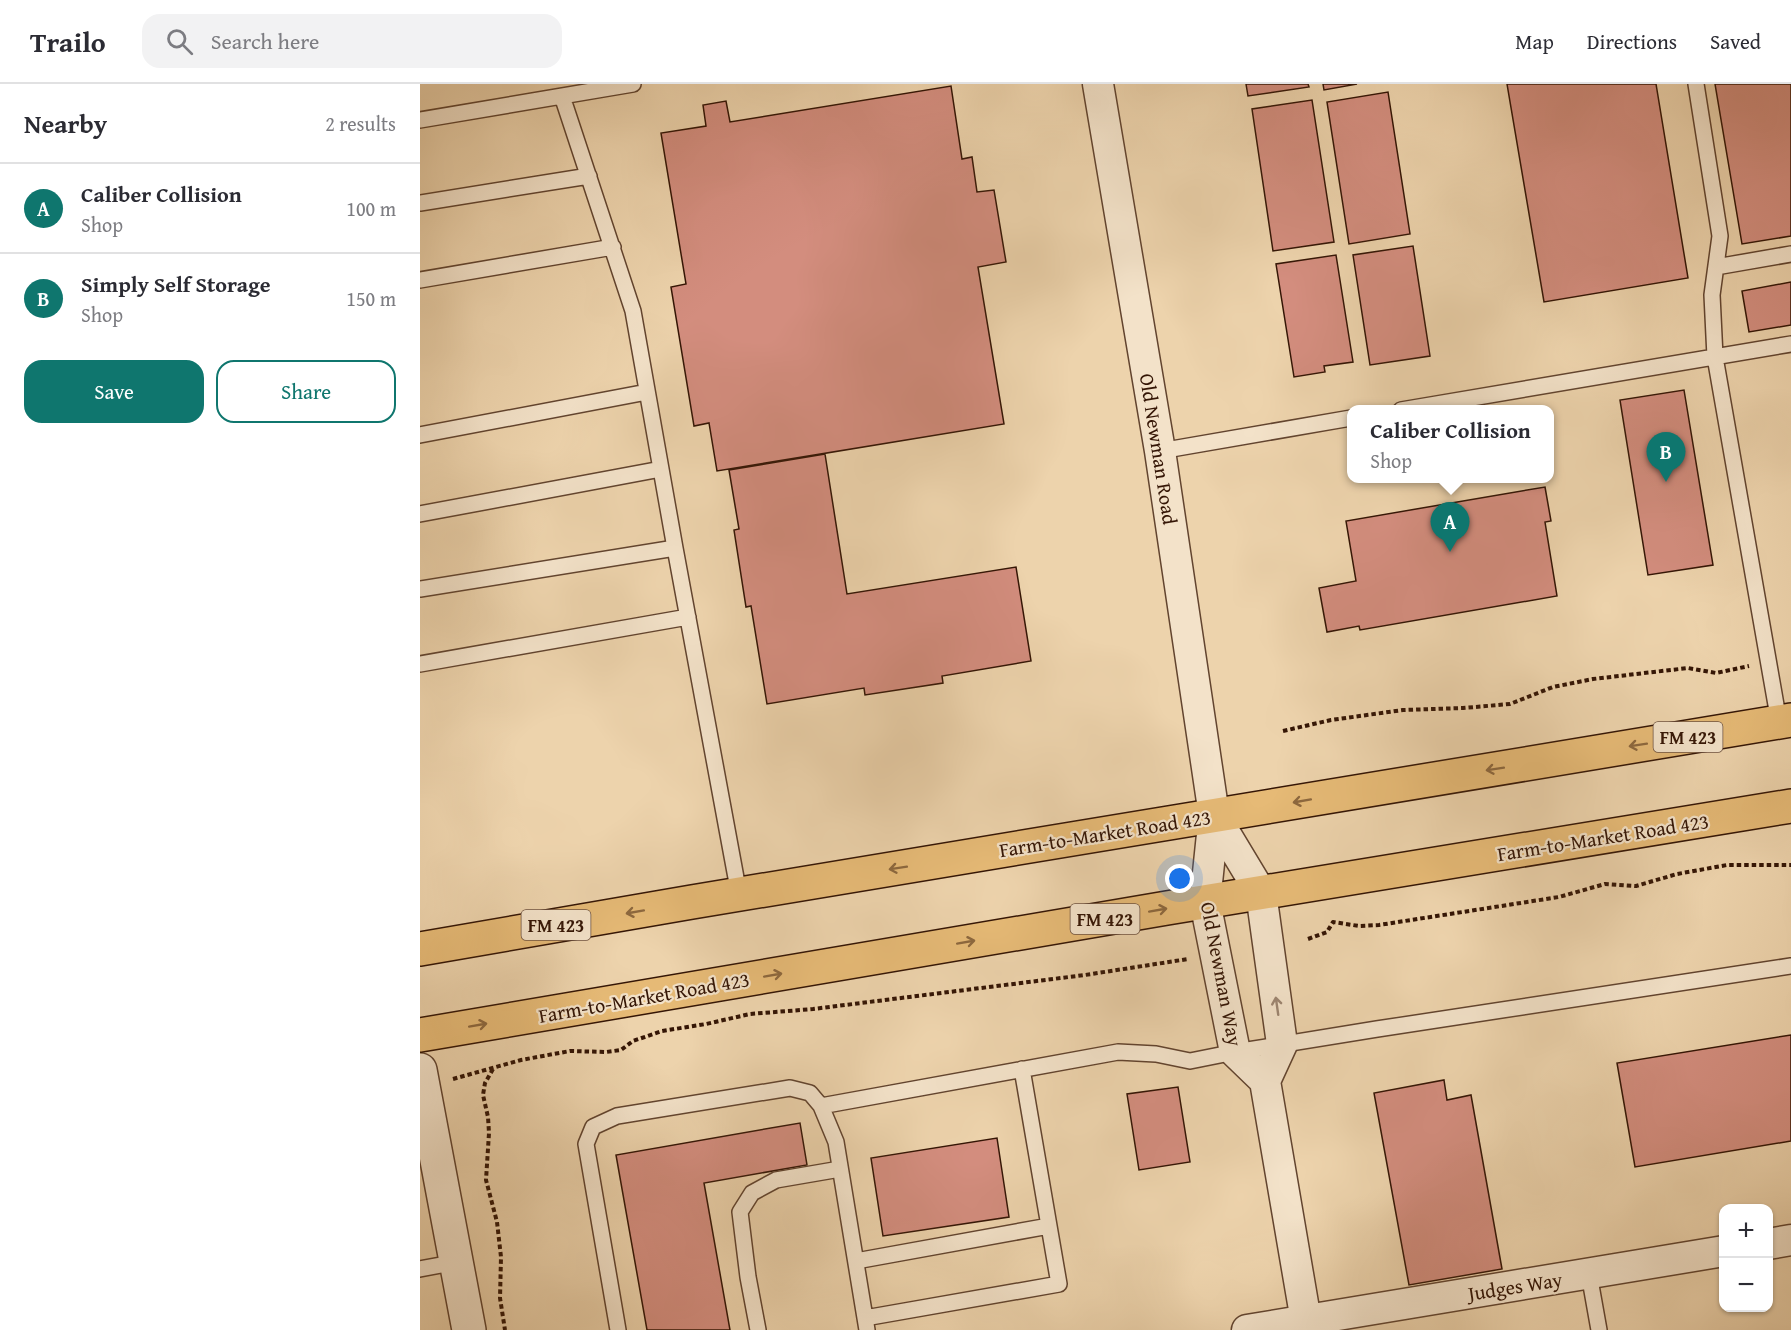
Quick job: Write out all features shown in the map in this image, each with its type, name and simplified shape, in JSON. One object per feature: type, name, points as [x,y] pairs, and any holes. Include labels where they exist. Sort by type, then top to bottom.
[{"type":"main road","name":"Farm-to-Market Road 423","points":[[420,949],[1785,721]]},
{"type":"main road","name":"Farm-to-Market Road 423","points":[[420,1035],[1205,902],[1791,806]]},
{"type":"street","name":"Old Newman Road","points":[[1098,84],[1160,451],[1214,815]]},
{"type":"street","points":[[1214,815],[1261,893],[1282,1044],[1265,1081],[1306,1321]]},
{"type":"street","name":"Old Newman Way","points":[[1214,815],[1205,902],[1235,1052],[1265,1081]]},
{"type":"street","points":[[422,1078],[469,1330]]},
{"type":"street","points":[[1773,1243],[1791,1240]]},
{"type":"street","name":"Judges Way","points":[[1246,1330],[1719,1252]]},
{"type":"lane","points":[[420,120],[633,84]]},
{"type":"lane","points":[[1696,84],[1720,236],[1712,296],[1715,357],[1768,663],[1785,721]]},
{"type":"lane","points":[[562,96],[633,311],[739,894]]},
{"type":"lane","points":[[420,203],[589,176]]},
{"type":"lane","points":[[420,280],[613,247]]},
{"type":"lane","points":[[1716,267],[1791,254]]},
{"type":"lane","points":[[1431,405],[1791,344]]},
{"type":"lane","points":[[420,435],[647,392]]},
{"type":"lane","points":[[1160,451],[1347,419]]},
{"type":"lane","points":[[420,514],[661,469]]},
{"type":"lane","points":[[420,589],[675,548]]},
{"type":"lane","points":[[420,664],[688,617]]},
{"type":"lane","points":[[821,1106],[1118,1052],[1156,1054],[1190,1061],[1282,1044],[1791,966]]},
{"type":"lane","points":[[618,1330],[586,1144],[593,1127],[617,1116],[790,1088],[810,1093],[821,1106],[836,1142],[866,1324],[1059,1284],[1022,1069]]},
{"type":"lane","points":[[758,1330],[748,1277],[740,1212],[752,1192],[776,1180],[840,1169]]},
{"type":"lane","points":[[856,1261],[1049,1226]]},
{"type":"lane","points":[[420,1269],[458,1262]]},
{"type":"lane","points":[[1589,1274],[1599,1330]]},
{"type":"path","points":[[1283,731],[1331,720],[1403,710],[1510,704],[1553,687],[1593,679],[1688,668],[1716,672],[1768,663]]},
{"type":"path","points":[[1308,939],[1327,932],[1333,922],[1359,926],[1379,925],[1559,897],[1605,884],[1636,886],[1677,874],[1727,865],[1791,866]]},
{"type":"path","points":[[422,1078],[494,1068],[521,1060],[570,1051],[621,1050],[633,1041],[662,1031],[750,1014],[825,1008],[1073,977],[1193,958]]},
{"type":"path","points":[[494,1068],[485,1083],[483,1095],[489,1133],[486,1180],[497,1222],[501,1257],[500,1298],[505,1330]]},
{"type":"building","points":[[1246,84],[1308,84],[1309,87],[1248,96]]},
{"type":"building","points":[[1323,84],[1357,84],[1324,90]]},
{"type":"building","points":[[1507,84],[1656,84],[1688,278],[1544,302]]},
{"type":"building","points":[[1715,84],[1791,84],[1791,236],[1742,244]]},
{"type":"building","points":[[951,86],[962,159],[972,157],[977,192],[994,190],[1006,262],[978,267],[1004,424],[717,471],[709,423],[694,426],[671,287],[686,284],[661,133],[706,126],[703,105],[726,101],[730,122]]},
{"type":"building","points":[[1388,92],[1410,234],[1349,244],[1327,102]]},
{"type":"building","points":[[1312,100],[1334,242],[1273,251],[1252,109]]},
{"type":"building","points":[[1413,246],[1430,356],[1370,365],[1353,255]]},
{"type":"building","points":[[1336,255],[1353,362],[1324,366],[1325,372],[1294,377],[1276,264]]},
{"type":"building","points":[[1791,282],[1791,325],[1749,332],[1742,291]]},
{"type":"building","points":[[1684,390],[1713,565],[1648,575],[1620,400]]},
{"type":"building","points":[[825,454],[847,594],[1016,567],[1031,661],[942,676],[943,683],[865,695],[864,688],[767,704],[751,606],[746,607],[734,530],[739,529],[729,470]]},
{"type":"building","points":[[1545,487],[1551,521],[1545,522],[1557,596],[1360,630],[1359,626],[1327,632],[1319,588],[1356,581],[1346,521]]},
{"type":"building","points":[[1791,1035],[1791,1141],[1635,1167],[1617,1063]]},
{"type":"building","points":[[1444,1080],[1447,1100],[1471,1095],[1502,1269],[1409,1285],[1374,1093]]},
{"type":"building","points":[[1178,1087],[1190,1162],[1139,1170],[1127,1094]]},
{"type":"building","points":[[800,1123],[807,1165],[704,1183],[730,1330],[647,1330],[616,1155]]},
{"type":"building","points":[[997,1138],[1009,1217],[883,1236],[871,1158]]},
{"type":"place","name":"Simply Self Storage","points":[[1666,482]]},
{"type":"place","name":"Caliber Collision","points":[[1450,552]]}]
